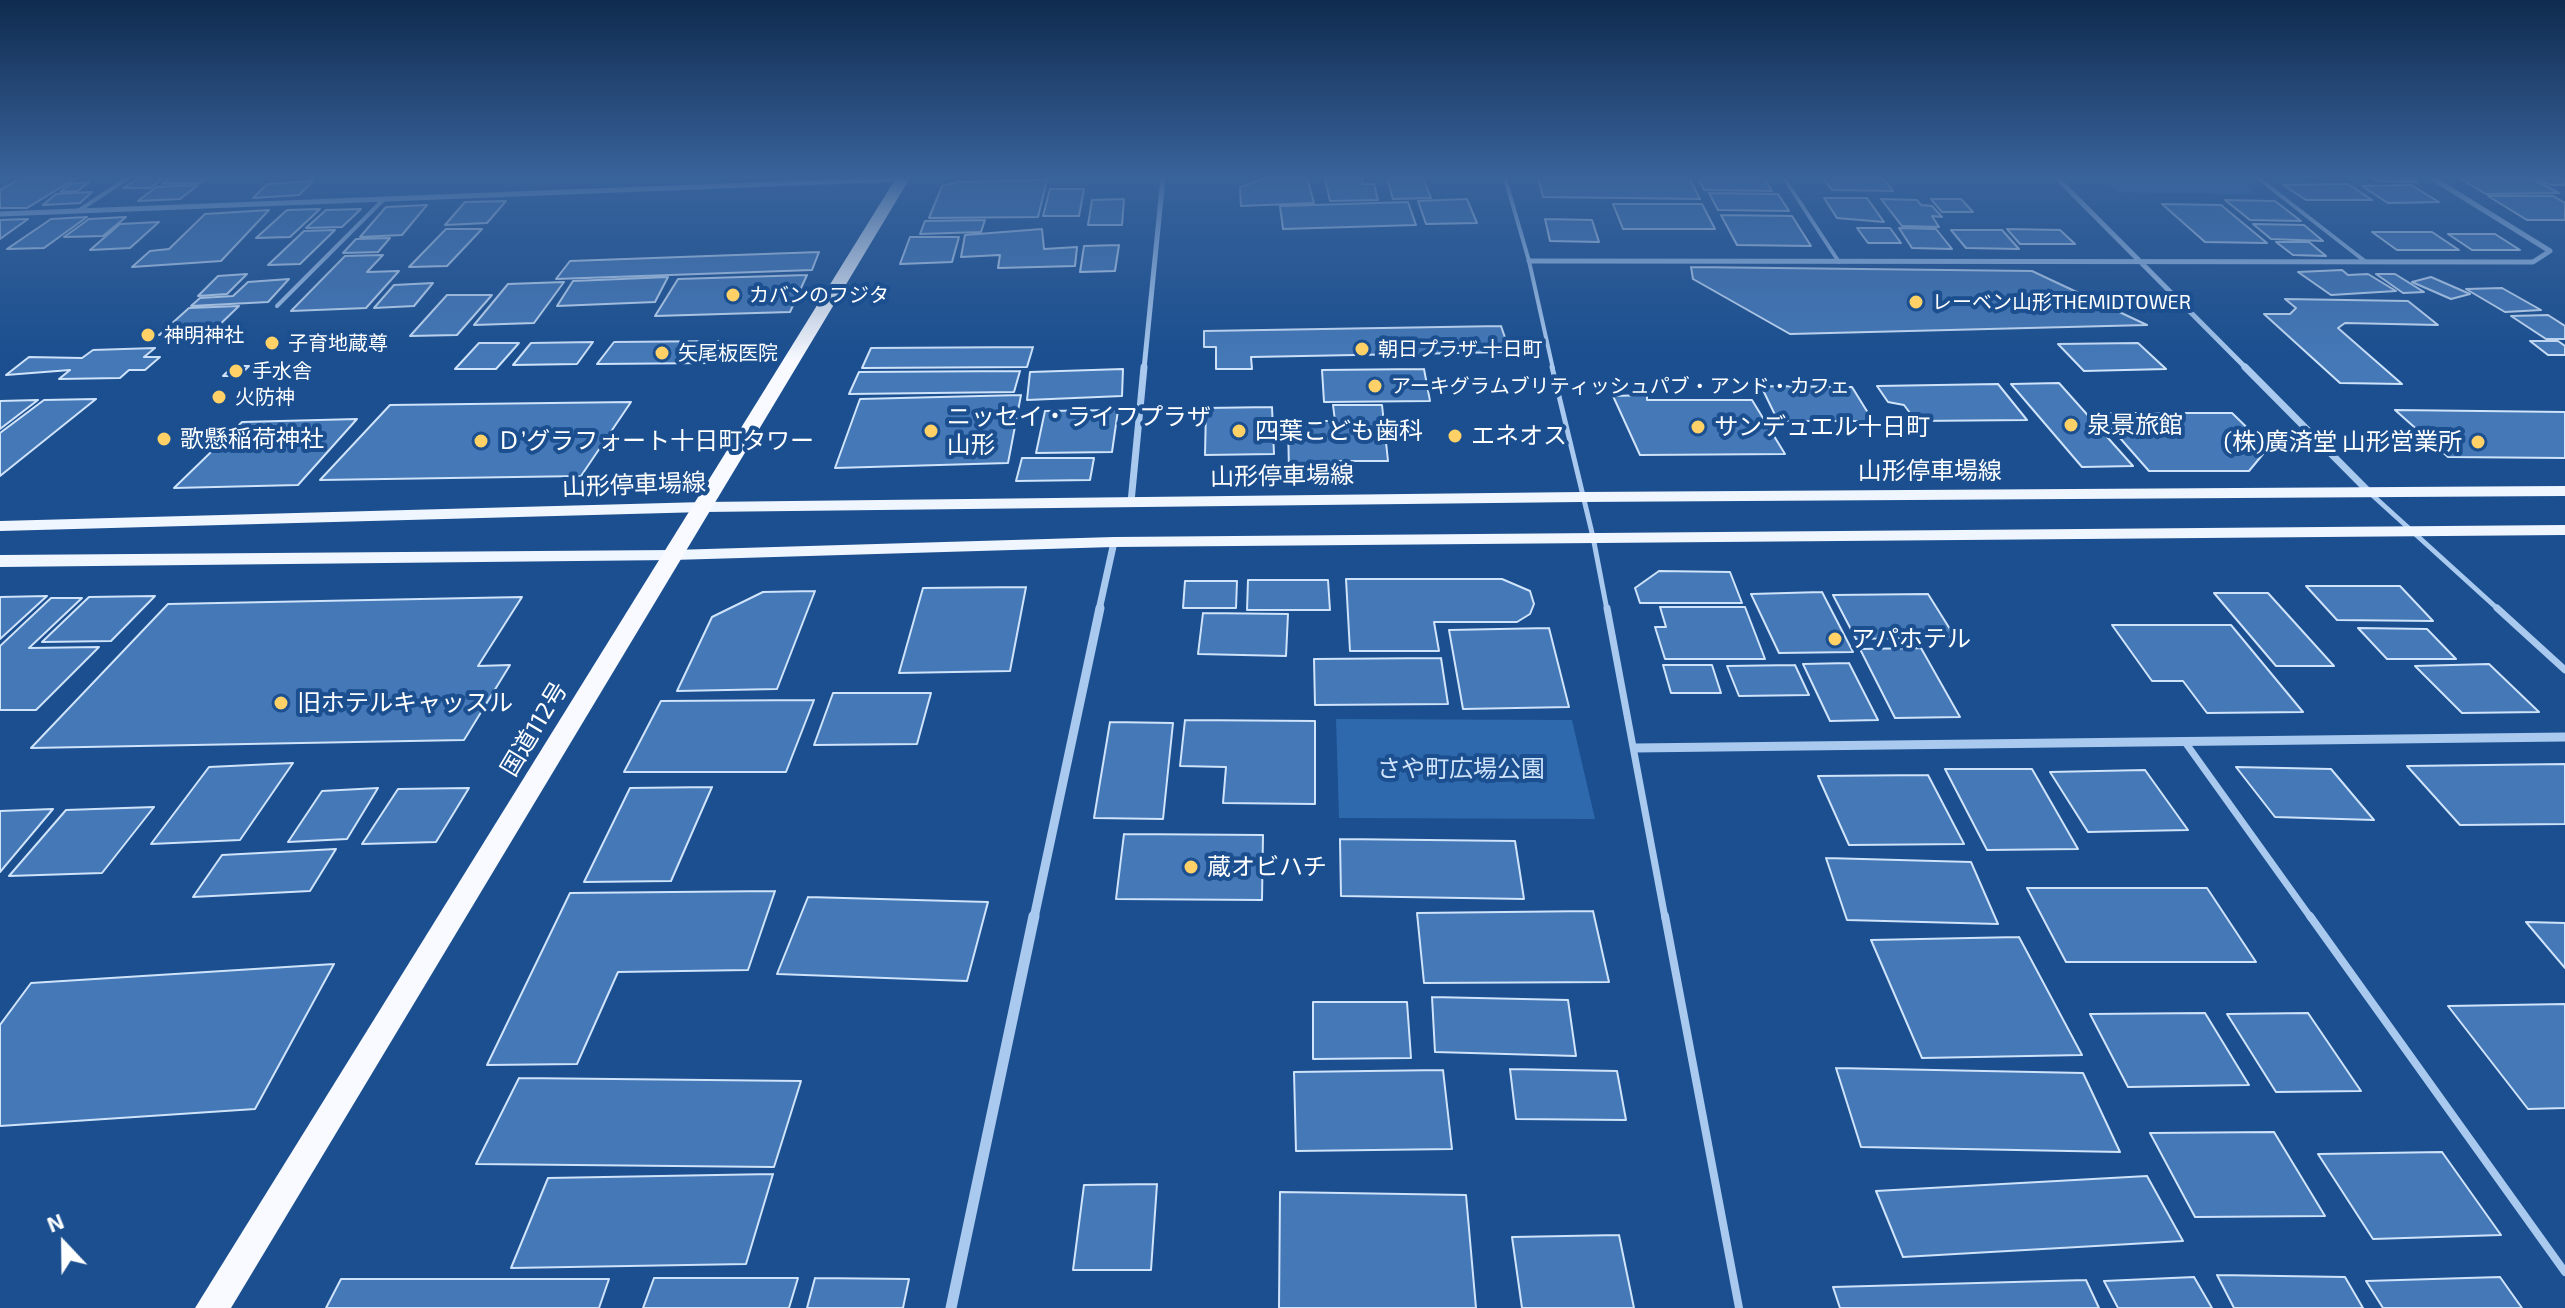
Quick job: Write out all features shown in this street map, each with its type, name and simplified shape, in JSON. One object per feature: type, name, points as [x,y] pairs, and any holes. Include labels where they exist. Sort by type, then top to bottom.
[{"type":"highway","name":"国道112号","points":[[212,1308],[866,239]]},
{"type":"main road","name":"山形停車場線","points":[[0,526],[704,507],[1581,497],[2565,491]]},
{"type":"main road","points":[[0,561],[673,555],[1114,542],[2565,530]]},
{"type":"street","points":[[1131,502],[1157,239]]},
{"type":"street","points":[[2118,239],[2370,493]]},
{"type":"street","points":[[1529,261],[2533,262],[2550,251],[2531,239]]},
{"type":"street","points":[[951,1308],[1114,542]]},
{"type":"street","points":[[1635,748],[2565,737]]},
{"type":"lane","points":[[277,306],[344,239]]},
{"type":"lane","points":[[1523,239],[1581,497],[1593,537],[1739,1308]]},
{"type":"lane","points":[[1824,239],[1839,262]]},
{"type":"lane","points":[[2336,239],[2366,263]]},
{"type":"lane","points":[[2370,493],[2565,670]]},
{"type":"lane","points":[[2185,742],[2565,1272]]},
{"type":"green space","name":"さや町広場公園","points":[[1336,719],[1572,720],[1595,819],[1339,818]]},
{"type":"building","points":[[22,239],[56,239],[44,248],[7,249]]},
{"type":"building","points":[[103,239],[140,239],[130,248],[90,250]]},
{"type":"building","points":[[179,239],[242,239],[221,261],[132,267],[150,251],[169,249]]},
{"type":"building","points":[[295,239],[326,239],[300,264],[268,265]]},
{"type":"building","points":[[356,239],[389,239],[378,252],[343,253]]},
{"type":"building","points":[[436,239],[473,239],[447,266],[409,267]]},
{"type":"building","points":[[909,239],[958,239],[952,262],[900,264]]},
{"type":"building","points":[[964,239],[1043,239],[1044,249],[1077,247],[1075,266],[998,268],[1000,255],[961,257]]},
{"type":"building","points":[[1598,239],[1599,242],[1550,241]]},
{"type":"building","points":[[1734,239],[1807,239],[1811,246],[1737,245]]},
{"type":"building","points":[[1865,239],[1898,239],[1901,243],[1868,243]]},
{"type":"building","points":[[1906,239],[1944,239],[1952,249],[1912,248]]},
{"type":"building","points":[[1959,239],[2010,239],[2019,249],[1966,248]]},
{"type":"building","points":[[2016,239],[2070,239],[2075,244],[2020,244]]},
{"type":"building","points":[[2202,239],[2262,239],[2267,243],[2205,242]]},
{"type":"building","points":[[2272,239],[2321,239],[2323,241]]},
{"type":"building","points":[[2382,239],[2443,239],[2459,250],[2397,250]]},
{"type":"building","points":[[2456,239],[2503,239],[2520,250],[2472,250]]},
{"type":"building","points":[[2276,242],[2309,242],[2326,256],[2293,255]]},
{"type":"building","points":[[1119,245],[1115,271],[1080,272],[1084,246]]},
{"type":"building","points":[[819,252],[812,270],[556,279],[570,261]]},
{"type":"building","points":[[383,255],[367,272],[399,271],[366,308],[291,311],[345,256]]},
{"type":"building","name":"レーベン山形THEMIDTOWER","points":[[1691,267],[2032,271],[2147,325],[1790,334],[1693,279]]},
{"type":"building","points":[[2342,270],[2348,275],[2368,274],[2396,291],[2331,295],[2298,272]]},
{"type":"building","points":[[247,274],[227,294],[198,296],[218,276]]},
{"type":"building","points":[[2376,274],[2395,274],[2424,292],[2403,293]]},
{"type":"building","name":"カバンのフジタ","points":[[807,275],[790,312],[655,316],[678,279]]},
{"type":"building","points":[[668,277],[655,302],[557,306],[573,281]]},
{"type":"building","points":[[2431,277],[2470,294],[2451,299],[2412,282]]},
{"type":"building","points":[[289,279],[268,302],[191,306],[200,298],[233,296],[248,282]]},
{"type":"building","points":[[564,282],[534,323],[474,325],[508,284]]},
{"type":"building","points":[[433,283],[414,306],[374,308],[394,285]]},
{"type":"building","points":[[2502,288],[2541,310],[2505,312],[2466,289]]},
{"type":"building","points":[[447,295],[492,295],[457,335],[410,336]]},
{"type":"building","points":[[2285,299],[2408,301],[2438,325],[2345,323],[2338,328],[2402,384],[2340,383],[2264,314],[2290,314],[2296,308]]},
{"type":"building","points":[[239,306],[211,333],[159,335],[189,308]]},
{"type":"building","points":[[2548,315],[2565,326],[2565,339],[2546,339],[2511,316]]},
{"type":"building","name":"朝日プラザ 十日町","points":[[1501,326],[1510,352],[1251,357],[1252,369],[1216,369],[1216,347],[1204,347],[1204,331]]},
{"type":"building","name":"矢尾板医院","points":[[725,341],[712,363],[597,364],[614,342]]},
{"type":"building","points":[[2530,341],[2558,341],[2565,346],[2565,355],[2548,355]]},
{"type":"building","points":[[593,342],[577,364],[513,365],[531,343]]},
{"type":"building","points":[[479,343],[519,343],[496,369],[455,369]]},
{"type":"building","points":[[2138,343],[2166,369],[2084,371],[2058,344]]},
{"type":"building","points":[[1033,347],[1027,367],[862,368],[871,348]]},
{"type":"building","name":"歌懸稲荷神社","points":[[155,348],[144,357],[160,357],[145,370],[129,370],[120,378],[59,379],[70,370],[6,375],[29,357],[82,358],[93,350]]},
{"type":"building","name":"手水舎","points":[[233,366],[249,366],[239,376],[223,376]]},
{"type":"building","points":[[1123,369],[1122,396],[1027,400],[1030,372]]},
{"type":"building","name":"アーキグラムブリティッシュパブ・アンド・カフェ","points":[[1424,369],[1430,401],[1324,402],[1322,370]]},
{"type":"building","points":[[1020,371],[1014,392],[849,394],[859,372]]},
{"type":"building","name":"泉景旅館","points":[[2059,383],[2133,466],[2082,467],[2011,384]]},
{"type":"building","points":[[1998,384],[2027,420],[1916,421],[1904,405],[1888,402],[1877,386]]},
{"type":"building","points":[[1761,386],[1852,387],[1873,421],[1778,421]]},
{"type":"building","name":"ニッセイ・ライフプラザ 山形","points":[[1021,395],[1008,463],[835,468],[860,399]]},
{"type":"building","name":"サンデュエル十日町","points":[[1647,395],[1647,400],[1752,400],[1785,454],[1640,455],[1613,396]]},
{"type":"building","points":[[96,399],[0,476],[0,433],[44,400]]},
{"type":"building","points":[[38,400],[0,429],[0,401]]},
{"type":"building","name":"Ｄ’グラフォート十日町タワー","points":[[631,402],[581,476],[320,480],[390,405]]},
{"type":"building","points":[[1333,405],[1382,405],[1388,461],[1337,461],[1338,474],[1289,474],[1288,421],[1335,421]]},
{"type":"building","name":"四葉こども歯科","points":[[1272,407],[1274,454],[1205,455],[1206,408]]},
{"type":"building","points":[[1118,410],[1112,452],[1036,453],[1045,411]]},
{"type":"building","points":[[2395,410],[2565,412],[2565,458],[2448,457]]},
{"type":"building","points":[[2098,413],[2232,413],[2268,448],[2249,471],[2149,471]]},
{"type":"building","points":[[357,419],[298,485],[174,488],[242,422]]},
{"type":"building","points":[[1022,458],[1094,458],[1090,480],[1016,481]]},
{"type":"building","points":[[1659,571],[1730,572],[1742,603],[1640,603],[1635,588]]},
{"type":"building","points":[[1346,579],[1502,579],[1530,591],[1534,604],[1530,614],[1517,622],[1434,622],[1439,651],[1350,651]]},
{"type":"building","points":[[1248,580],[1328,580],[1330,610],[1247,610]]},
{"type":"building","points":[[1185,581],[1237,581],[1236,608],[1183,608]]},
{"type":"building","points":[[2306,586],[2400,586],[2433,621],[2337,620]]},
{"type":"building","points":[[1026,587],[1010,671],[899,673],[923,588]]},
{"type":"building","points":[[815,591],[777,689],[677,691],[712,617],[763,592]]},
{"type":"building","points":[[1822,592],[1853,652],[1779,653],[1751,594]]},
{"type":"building","points":[[2214,593],[2268,593],[2334,666],[2276,666]]},
{"type":"building","points":[[1928,594],[1955,637],[1856,639],[1833,595]]},
{"type":"building","points":[[47,596],[0,639],[0,597]]},
{"type":"building","points":[[155,596],[111,641],[42,642],[89,597]]},
{"type":"building","name":"旧ホテルキャッスル","points":[[522,597],[478,666],[510,665],[464,740],[31,748],[168,604]]},
{"type":"building","points":[[51,598],[82,598],[29,648],[99,647],[36,710],[0,710],[0,646]]},
{"type":"building","points":[[1660,607],[1745,607],[1765,659],[1665,659],[1655,627],[1666,627]]},
{"type":"building","points":[[1203,613],[1288,614],[1286,656],[1198,654]]},
{"type":"building","points":[[2112,625],[2231,625],[2303,712],[2207,713],[2183,681],[2152,681]]},
{"type":"building","points":[[1549,628],[1569,707],[1463,709],[1449,630]]},
{"type":"building","points":[[2358,628],[2427,629],[2456,659],[2387,659]]},
{"type":"building","points":[[1921,648],[1960,717],[1895,718],[1860,649]]},
{"type":"building","points":[[1441,658],[1448,704],[1315,705],[1314,659]]},
{"type":"building","points":[[1849,663],[1878,720],[1830,721],[1803,664]]},
{"type":"building","points":[[2489,664],[2539,712],[2462,713],[2415,666]]},
{"type":"building","points":[[1663,665],[1712,665],[1721,693],[1671,693]]},
{"type":"building","points":[[1795,665],[1809,695],[1739,696],[1727,666]]},
{"type":"building","points":[[833,693],[931,693],[917,744],[814,745]]},
{"type":"building","points":[[814,700],[786,772],[624,772],[661,701]]},
{"type":"building","points":[[1185,720],[1315,721],[1315,804],[1223,803],[1226,767],[1180,766]]},
{"type":"building","points":[[1110,722],[1173,723],[1163,819],[1094,818]]},
{"type":"building","points":[[293,763],[240,840],[151,844],[209,767]]},
{"type":"building","points":[[2565,764],[2565,824],[2460,825],[2407,766]]},
{"type":"building","points":[[2236,767],[2331,769],[2374,820],[2275,817]]},
{"type":"building","points":[[1945,769],[2032,769],[2078,849],[1987,850]]},
{"type":"building","points":[[2145,770],[2188,830],[2088,832],[2050,772]]},
{"type":"building","points":[[1928,775],[1964,844],[1849,845],[1818,776]]},
{"type":"building","points":[[712,787],[671,881],[584,882],[630,788]]},
{"type":"building","points":[[378,788],[347,839],[288,842],[322,791]]},
{"type":"building","points":[[469,788],[436,842],[362,844],[398,789]]},
{"type":"building","points":[[154,807],[102,873],[9,876],[66,810]]},
{"type":"building","points":[[53,809],[0,872],[0,811]]},
{"type":"building","name":"蔵オビハチ","points":[[1124,834],[1263,835],[1262,900],[1116,899]]},
{"type":"building","points":[[1340,839],[1515,841],[1524,899],[1341,896]]},
{"type":"building","points":[[336,849],[310,891],[193,897],[222,855]]},
{"type":"building","points":[[1826,858],[1971,862],[1998,924],[1847,920]]},
{"type":"building","points":[[2027,888],[2207,888],[2256,962],[2066,962]]},
{"type":"building","points":[[775,891],[748,970],[618,972],[577,1064],[487,1065],[570,893]]},
{"type":"building","points":[[808,897],[988,902],[967,981],[777,974]]},
{"type":"building","points":[[1593,911],[1609,982],[1424,983],[1417,913]]},
{"type":"building","points":[[2526,922],[2565,923],[2565,968]]},
{"type":"building","points":[[2019,937],[2082,1055],[1922,1058],[1871,940]]},
{"type":"building","points":[[334,964],[255,1109],[0,1126],[0,1025],[31,983]]},
{"type":"building","points":[[1432,997],[1568,1000],[1576,1056],[1435,1052]]},
{"type":"building","points":[[1313,1002],[1407,1002],[1411,1058],[1313,1059]]},
{"type":"building","points":[[2565,1004],[2565,1108],[2528,1109],[2448,1006]]},
{"type":"building","points":[[2205,1013],[2249,1085],[2128,1087],[2090,1014]]},
{"type":"building","points":[[2308,1013],[2361,1091],[2276,1092],[2227,1014]]},
{"type":"building","points":[[1836,1068],[2083,1073],[2120,1152],[1861,1147]]},
{"type":"building","points":[[1510,1069],[1617,1071],[1626,1120],[1516,1119]]},
{"type":"building","points":[[1443,1070],[1452,1149],[1296,1151],[1294,1072]]},
{"type":"building","points":[[519,1078],[801,1081],[774,1167],[476,1164]]},
{"type":"building","points":[[2274,1132],[2325,1216],[2195,1217],[2150,1133]]},
{"type":"building","points":[[2442,1152],[2501,1235],[2373,1239],[2318,1154]]},
{"type":"building","points":[[773,1174],[746,1264],[511,1268],[548,1178]]},
{"type":"building","points":[[2147,1176],[2183,1241],[1903,1257],[1876,1191]]},
{"type":"building","points":[[1157,1184],[1151,1270],[1073,1270],[1084,1185]]},
{"type":"building","points":[[1280,1192],[1466,1195],[1476,1308],[1279,1308]]},
{"type":"building","points":[[1619,1235],[1634,1308],[1522,1308],[1512,1237]]},
{"type":"building","points":[[2217,1275],[2345,1277],[2363,1308],[2234,1308]]},
{"type":"building","points":[[2194,1277],[2212,1308],[2118,1308],[2104,1281]]},
{"type":"building","points":[[2500,1277],[2522,1308],[2383,1308],[2366,1281]]},
{"type":"building","points":[[654,1278],[798,1278],[789,1308],[643,1308]]},
{"type":"building","points":[[815,1278],[909,1279],[903,1308],[807,1308]]},
{"type":"building","points":[[341,1279],[609,1279],[599,1308],[326,1308]]},
{"type":"building","points":[[2086,1280],[2099,1308],[1840,1308],[1833,1287]]},
{"type":"place","name":"カバンのフジタ","points":[[733,295]]},
{"type":"place","name":"レーベン山形THEMIDTOWER","points":[[1916,302]]},
{"type":"place","name":"神明神社","points":[[148,335]]},
{"type":"place","name":"子育地蔵尊","points":[[272,343]]},
{"type":"place","name":"朝日プラザ 十日町","points":[[1362,349]]},
{"type":"place","name":"矢尾板医院","points":[[662,353]]},
{"type":"place","name":"手水舎","points":[[236,371]]},
{"type":"place","name":"アーキグラムブリティッシュパブ・アンド・カフェ","points":[[1375,386]]},
{"type":"place","name":"火防神","points":[[219,397]]},
{"type":"place","name":"泉景旅館","points":[[2071,425]]},
{"type":"place","name":"サンデュエル十日町","points":[[1698,427]]},
{"type":"place","name":"ニッセイ・ライフプラザ 山形","points":[[931,431]]},
{"type":"place","name":"四葉こども歯科","points":[[1239,431]]},
{"type":"place","name":"エネオス","points":[[1455,436]]},
{"type":"place","name":"歌懸稲荷神社","points":[[164,439]]},
{"type":"place","name":"Ｄ’グラフォート十日町タワー","points":[[481,441]]},
{"type":"place","name":"(株)廣済堂 山形営業所","points":[[2478,442]]},
{"type":"place","name":"アパホテル","points":[[1835,639]]},
{"type":"place","name":"旧ホテルキャッスル","points":[[281,703]]},
{"type":"place","name":"蔵オビハチ","points":[[1191,867]]}]
